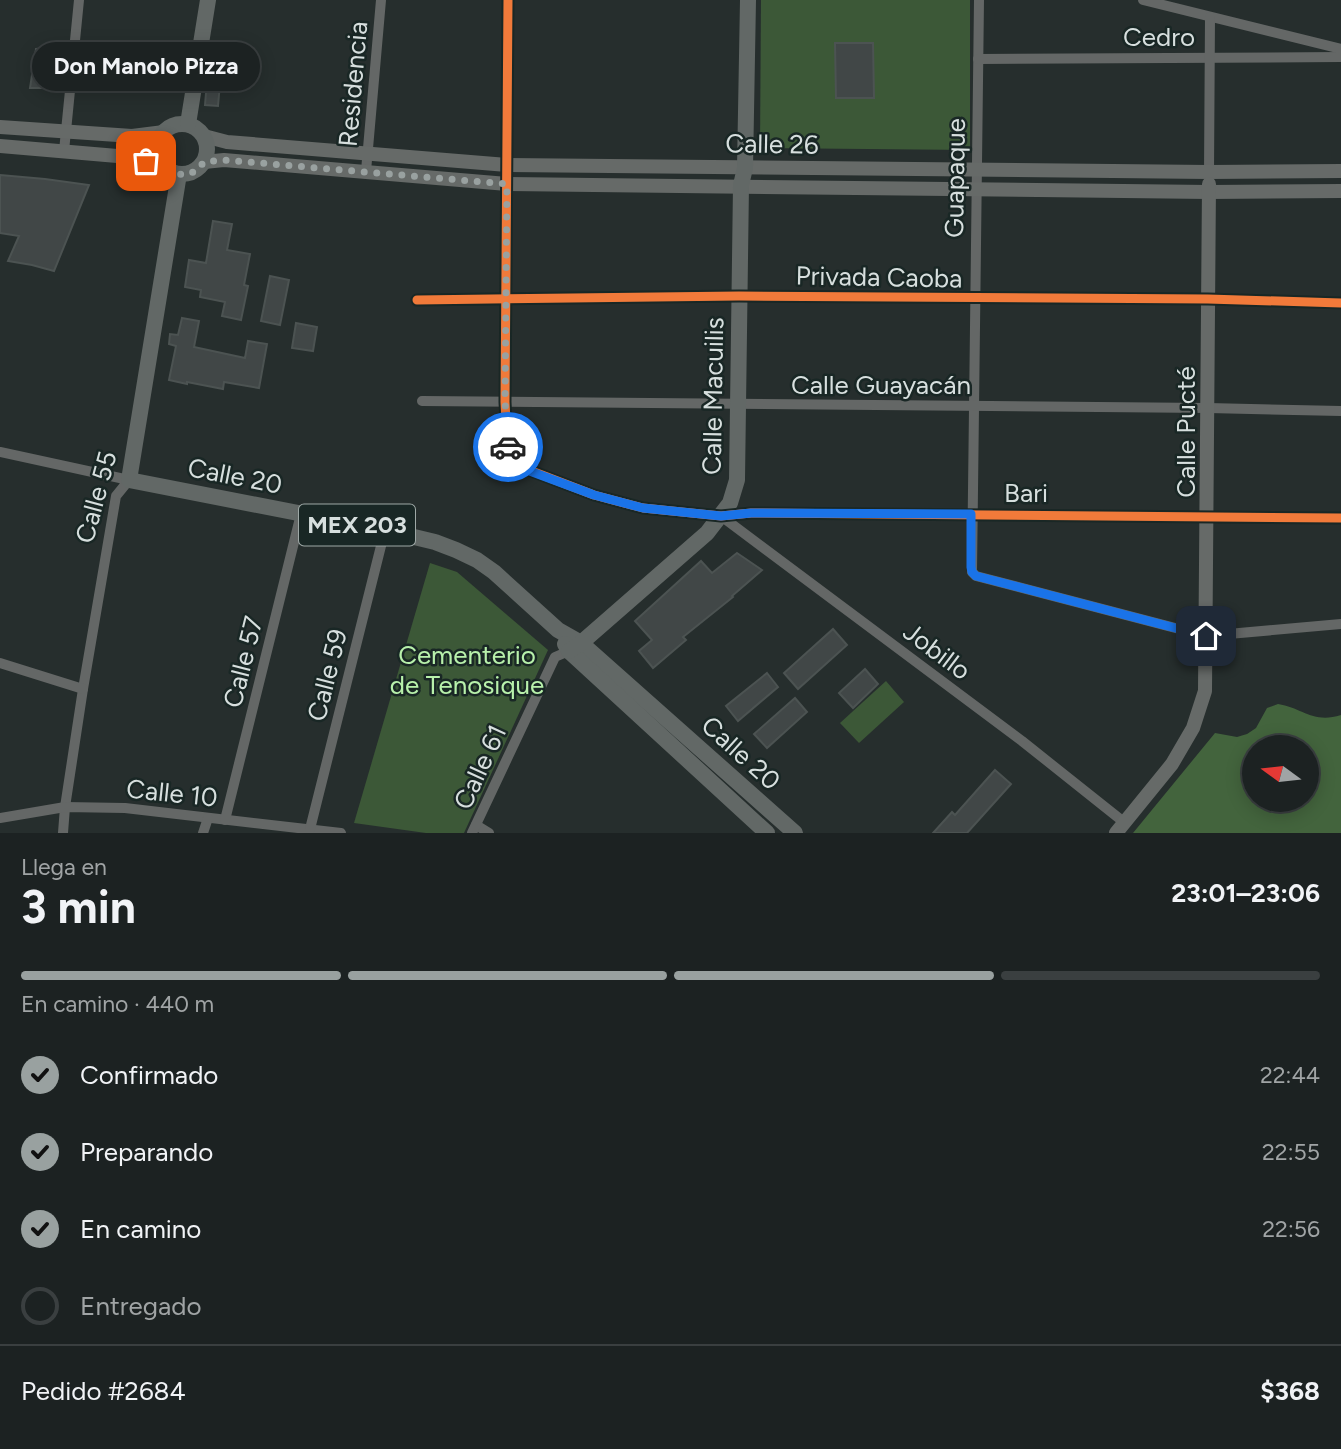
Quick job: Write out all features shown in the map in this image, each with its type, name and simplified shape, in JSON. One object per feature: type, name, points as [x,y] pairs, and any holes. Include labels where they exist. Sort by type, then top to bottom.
[{"type":"main road","points":[[188,124],[208,0]]},
{"type":"main road","name":"Calle Macuilis","points":[[575,647],[707,533],[730,503],[737,480],[741,185],[745,168],[748,0]]},
{"type":"main road","points":[[188,124],[204,136],[208,149],[204,162],[196,171],[185,175],[170,172],[159,160],[157,145],[170,127],[188,124]]},
{"type":"main road","points":[[0,127],[132,136],[164,132]]},
{"type":"main road","name":"Calle 26","points":[[204,136],[227,142],[507,165],[1341,171]]},
{"type":"main road","points":[[1,149],[129,157],[163,166]]},
{"type":"main road","name":"Calle 26","points":[[204,162],[224,160],[507,184],[1209,192],[1341,191]]},
{"type":"main road","name":"Calle Pucté","points":[[1121,828],[1172,764],[1193,728],[1205,691],[1209,172]]},
{"type":"main road","name":"Calle 55","points":[[129,480],[179,174]]},
{"type":"main road","name":"Calle 20","points":[[129,480],[385,530],[435,542],[477,560],[558,630],[767,833]]},
{"type":"main road","name":"Calle 20","points":[[575,647],[795,833]]},
{"type":"main road","points":[[754,821],[766,807]]},
{"type":"street","points":[[64,151],[79,0]]},
{"type":"street","name":"Residencia","points":[[366,171],[381,0]]},
{"type":"street","points":[[505,402],[508,0]]},
{"type":"street","name":"Guapaque","points":[[979,0],[972,572],[976,576],[1206,636]]},
{"type":"street","points":[[1143,0],[1341,49]]},
{"type":"street","name":"Calle Pucté","points":[[1209,172],[1210,17]]},
{"type":"street","name":"Cedro","points":[[978,59],[1341,57]]},
{"type":"street","name":"Privada Caoba","points":[[417,300],[739,296],[1208,299],[1341,303]]},
{"type":"street","name":"Calle Guayacán","points":[[422,401],[1341,411]]},
{"type":"street","name":"Bari","points":[[505,402],[508,463],[594,495],[643,508],[721,516],[751,513],[1341,518]]},
{"type":"street","name":"Calle 20","points":[[0,452],[129,480]]},
{"type":"street","name":"Calle 55","points":[[63,833],[83,689],[116,496],[129,480]]},
{"type":"street","name":"Calle 57","points":[[225,820],[301,514]]},
{"type":"street","name":"Jobillo","points":[[721,516],[1011,733],[1121,828]]},
{"type":"street","name":"Calle 59","points":[[310,830],[385,530]]},
{"type":"street","points":[[1206,636],[1341,624]]},
{"type":"street","name":"Calle 61","points":[[474,829],[555,657],[575,647]]},
{"type":"street","points":[[0,663],[83,689]]},
{"type":"street","name":"Calle 10","points":[[0,818],[65,807],[125,808],[341,833]]},
{"type":"street","points":[[203,833],[208,818]]},
{"type":"street","points":[[474,829],[489,833]]},
{"type":"green space","points":[[761,0],[970,0],[970,150],[760,148]]},
{"type":"green space","name":"Cementerio de Tenosique","points":[[430,563],[457,572],[548,650],[464,833],[426,833],[354,823]]},
{"type":"green space","points":[[886,681],[904,702],[859,743],[840,723]]},
{"type":"green space","points":[[1278,704],[1315,717],[1341,715],[1341,833],[1133,833],[1215,733],[1242,736],[1242,812],[1320,812],[1320,735],[1244,735],[1256,728],[1267,708]]},
{"type":"building","points":[[835,43],[873,43],[874,98],[836,98]]},
{"type":"building","points":[[36,49],[63,51],[61,91],[30,88]]},
{"type":"building","points":[[207,81],[220,83],[218,106],[205,105]]},
{"type":"building","points":[[130,167],[140,174],[138,188],[127,185]]},
{"type":"building","points":[[0,175],[89,185],[54,271],[8,261],[19,236],[0,233]]},
{"type":"building","points":[[213,221],[232,224],[227,250],[250,254],[244,285],[248,286],[241,320],[222,316],[225,302],[200,297],[201,290],[185,287],[189,260],[206,263]]},
{"type":"building","points":[[270,276],[289,280],[280,325],[261,321]]},
{"type":"building","points":[[182,318],[199,321],[194,347],[245,358],[248,341],[267,344],[259,388],[224,382],[223,389],[169,380],[176,346],[169,344],[170,334],[178,335]]},
{"type":"building","points":[[296,323],[317,327],[313,351],[292,348]]},
{"type":"building","points":[[737,553],[762,570],[683,637],[686,640],[653,668],[639,651],[652,640],[635,621],[701,561],[712,573]]},
{"type":"building","points":[[833,629],[847,645],[798,689],[784,673]]},
{"type":"building","points":[[865,669],[878,684],[853,708],[839,693]]},
{"type":"building","points":[[767,673],[778,687],[738,721],[726,706]]},
{"type":"building","points":[[795,698],[807,712],[767,748],[754,734]]},
{"type":"building","points":[[995,770],[1011,784],[967,833],[933,833],[952,812],[955,815]]},
{"type":"cycle path","points":[[508,0],[505,402],[508,462],[594,495],[643,508],[721,516],[751,513],[1341,518]]},
{"type":"cycle path","points":[[417,300],[739,296],[1208,299],[1341,303]]},
{"type":"way so far","points":[[146,161],[163,166],[170,172],[185,175],[196,171],[204,162],[224,160],[507,184],[505,402],[508,447]]},
{"type":"place","name":"Don Manolo Pizza","points":[[146,161]]},
{"type":"route","points":[[508,447],[508,463],[594,495],[643,508],[721,516],[751,513],[971,514],[971,567],[976,576],[1206,636]]}]
